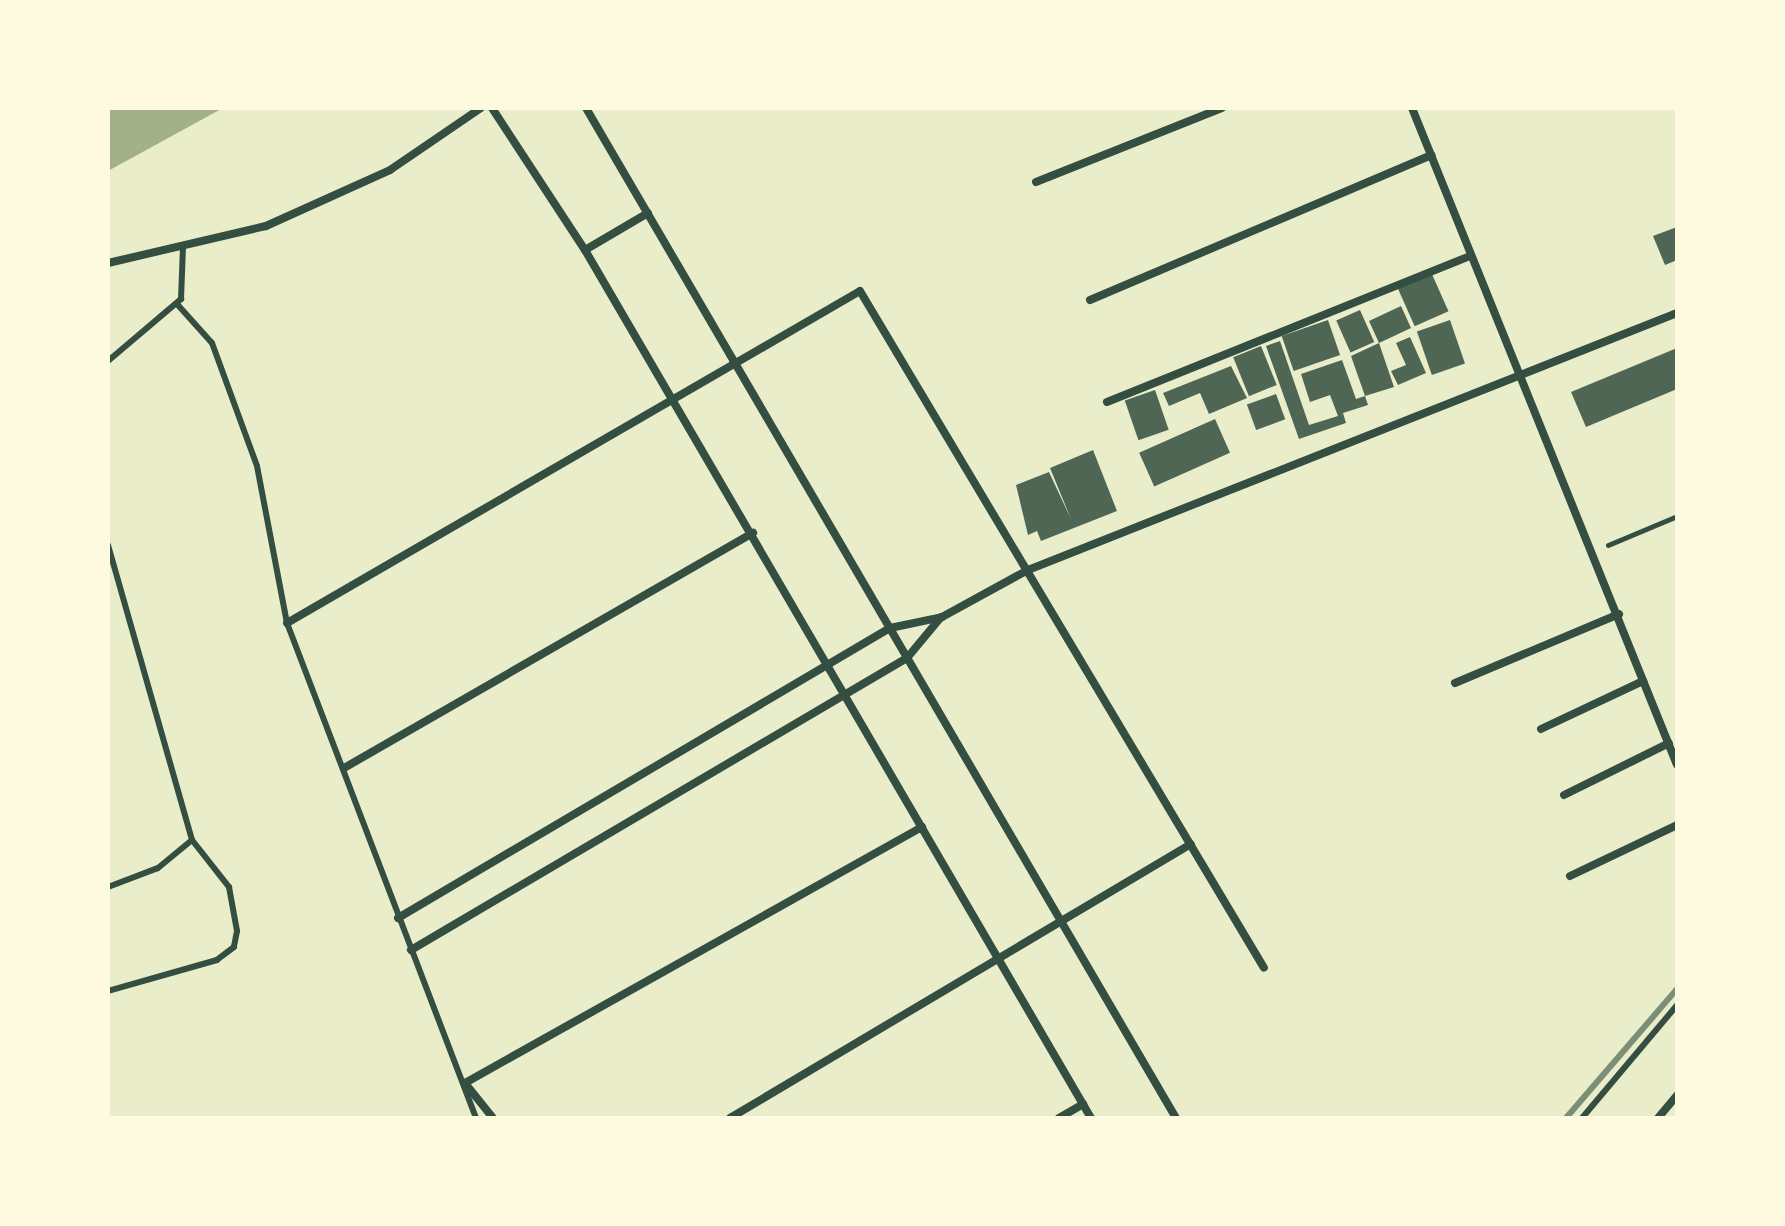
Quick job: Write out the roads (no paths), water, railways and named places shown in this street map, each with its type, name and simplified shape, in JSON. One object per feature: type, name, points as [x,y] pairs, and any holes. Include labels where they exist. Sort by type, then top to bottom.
[{"type":"street","points":[[108,263],[266,226],[358,185],[428,149],[481,108]]},
{"type":"street","points":[[492,108],[585,250],[753,533],[1091,1118]]},
{"type":"street","points":[[586,108],[1176,1118]]},
{"type":"street","points":[[1036,182],[1222,108]]},
{"type":"street","points":[[1412,108],[1619,614],[1677,765]]},
{"type":"street","points":[[1090,300],[1431,155]]},
{"type":"street","points":[[585,250],[648,213]]},
{"type":"street","points":[[1107,402],[1470,256]]},
{"type":"street","points":[[287,623],[675,403],[860,291],[1264,968]]},
{"type":"street","points":[[398,918],[890,628],[942,617],[1028,570],[1677,313]]},
{"type":"street","points":[[344,768],[753,533]]},
{"type":"street","points":[[1455,683],[1619,614]]},
{"type":"street","points":[[411,950],[907,658],[942,617]]},
{"type":"street","points":[[1541,729],[1643,681]]},
{"type":"street","points":[[1564,795],[1669,743]]},
{"type":"street","points":[[1570,876],[1677,825]]},
{"type":"street","points":[[493,1118],[465,1083],[922,827]]},
{"type":"street","points":[[730,1118],[1191,844]]},
{"type":"street","points":[[1658,1118],[1677,1095]]},
{"type":"street","points":[[1059,1118],[1083,1104]]},
{"type":"lane","points":[[108,361],[177,304],[187,283],[183,246]]},
{"type":"lane","points":[[177,304],[212,343],[257,466],[287,623],[476,1118]]},
{"type":"lane","points":[[108,545],[192,840],[229,887],[234,947],[217,960],[108,991]]},
{"type":"lane","points":[[108,887],[158,868],[192,840]]},
{"type":"lane","points":[[1582,1118],[1677,1005]]},
{"type":"railway","points":[[1566,1118],[1677,989]]}]
